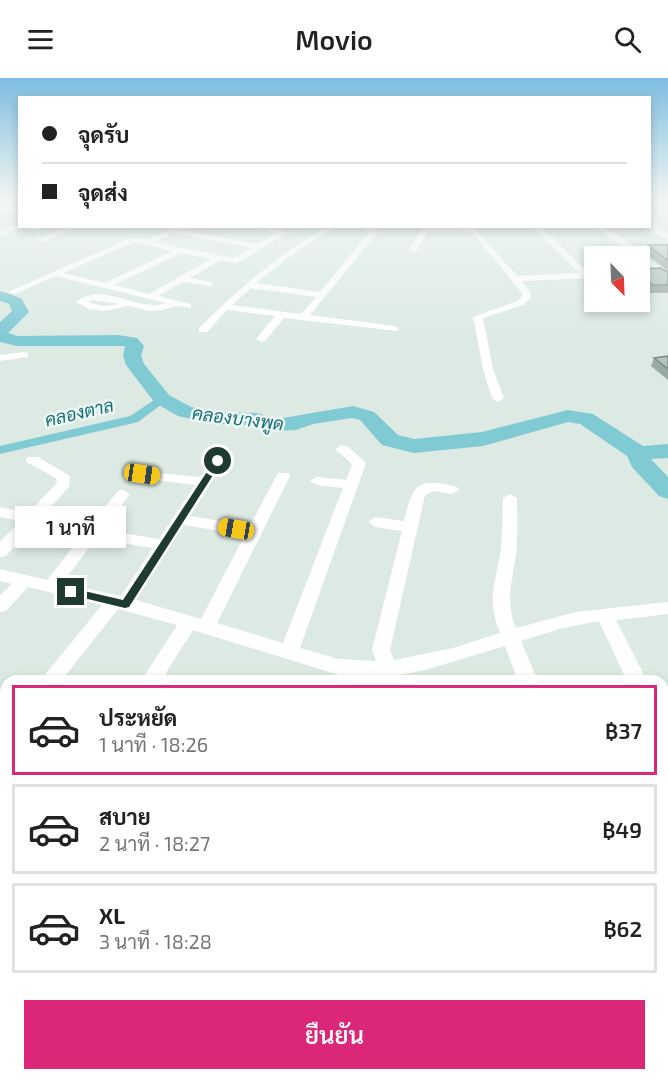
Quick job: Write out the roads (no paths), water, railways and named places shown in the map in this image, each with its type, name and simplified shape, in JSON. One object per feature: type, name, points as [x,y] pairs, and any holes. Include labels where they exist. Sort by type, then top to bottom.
[{"type":"street","points":[[12,292],[124,244]]},
{"type":"street","points":[[69,278],[146,244]]},
{"type":"street","points":[[152,244],[234,261],[262,244]]},
{"type":"street","points":[[246,244],[258,246]]},
{"type":"street","points":[[203,330],[248,285],[299,244]]},
{"type":"street","points":[[304,317],[366,244]]},
{"type":"street","points":[[413,250],[417,244]]},
{"type":"street","points":[[485,244],[528,296],[525,300],[478,318],[488,369],[498,398]]},
{"type":"street","points":[[555,244],[584,271]]},
{"type":"street","points":[[96,249],[107,251]]},
{"type":"street","points":[[104,286],[180,250]]},
{"type":"street","points":[[150,297],[218,258]]},
{"type":"street","points":[[650,264],[665,274]]},
{"type":"street","points":[[650,273],[665,274]]},
{"type":"street","points":[[56,274],[188,306]]},
{"type":"street","points":[[514,279],[584,276]]},
{"type":"street","points":[[183,279],[209,285]]},
{"type":"street","points":[[248,285],[322,295]]},
{"type":"street","points":[[126,304],[155,310],[167,308],[176,303]]},
{"type":"street","points":[[224,307],[395,329]]},
{"type":"street","points":[[261,339],[281,315]]},
{"type":"street","points":[[0,358],[24,356]]},
{"type":"street","points":[[289,652],[359,463],[342,449]]},
{"type":"street","points":[[0,552],[64,481],[63,476],[33,460]]},
{"type":"street","points":[[55,675],[119,603],[164,544],[218,461]]},
{"type":"street","points":[[142,474],[204,482]]},
{"type":"street","points":[[155,675],[198,625],[255,532],[283,476]]},
{"type":"street","points":[[317,481],[352,485]]},
{"type":"street","points":[[388,669],[381,650],[419,491],[430,486],[452,490]]},
{"type":"street","points":[[50,587],[123,494]]},
{"type":"street","points":[[510,498],[507,561],[500,600],[505,625],[526,675]]},
{"type":"street","points":[[0,512],[29,521],[164,544]]},
{"type":"street","points":[[180,519],[255,532]]},
{"type":"street","points":[[375,522],[410,526]]},
{"type":"street","points":[[0,575],[119,603],[339,667],[371,670],[443,660],[561,622],[668,608]]},
{"type":"street","points":[[0,606],[24,581]]},
{"type":"street","points":[[605,615],[634,675]]},
{"type":"waterway","name":"คลองบางพูด","points":[[0,296],[15,301],[21,312],[0,331]]},
{"type":"waterway","name":"คลองบางพูด","points":[[0,336],[17,341],[118,340],[131,342],[135,346],[132,355],[135,365],[162,399],[185,412],[215,418],[256,419],[276,425],[296,424],[308,418],[353,412],[367,416],[390,440],[414,446],[483,439],[568,416],[586,418],[638,453]]},
{"type":"waterway","name":"คลองตาล","points":[[0,450],[134,419],[162,399]]},
{"type":"waterway","name":"คลองบางพูด","points":[[638,453],[668,451]]},
{"type":"waterway","points":[[638,453],[640,462],[668,491]]}]
